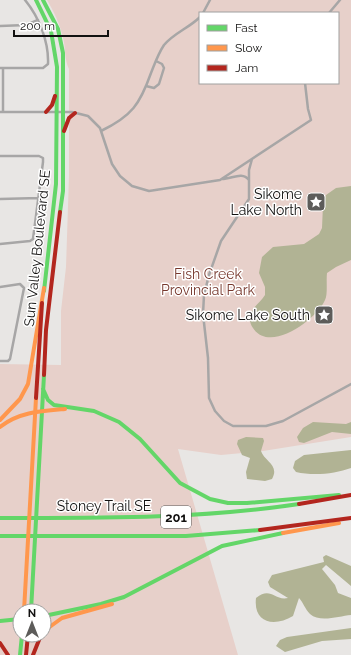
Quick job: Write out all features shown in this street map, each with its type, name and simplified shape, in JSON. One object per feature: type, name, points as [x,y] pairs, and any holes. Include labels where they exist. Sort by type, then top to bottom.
[{"type":"main road","name":"Sun Valley Boulevard SE","points":[[25,603],[35,412],[44,288],[55,200],[57,112],[57,59],[48,23],[36,0]]},
{"type":"main road","name":"Sun Valley Boulevard SE","points":[[32,603],[49,301],[63,190],[64,66],[62,45],[55,22],[43,0]]},
{"type":"main road","points":[[46,112],[54,101],[57,89]]},
{"type":"main road","points":[[63,136],[69,119],[75,113]]},
{"type":"main road","points":[[0,420],[20,399],[28,384],[39,310],[44,288]]},
{"type":"main road","points":[[43,389],[48,400],[53,404],[99,412],[119,422],[140,439],[180,483],[210,499],[228,503],[247,503],[351,495]]},
{"type":"main road","points":[[0,427],[18,415],[77,408]]},
{"type":"main road","name":"Stoney Trail SE","points":[[0,518],[200,515],[287,507],[351,495]]},
{"type":"main road","points":[[52,625],[58,620],[112,604],[222,546],[351,519]]},
{"type":"main road","name":"201","points":[[0,536],[186,536],[281,528],[351,519]]},
{"type":"main road","points":[[52,614],[107,603],[146,587]]},
{"type":"main road","points":[[0,621],[12,620]]},
{"type":"main road","points":[[0,643],[8,655]]},
{"type":"main road","points":[[20,655],[21,643]]},
{"type":"main road","points":[[26,655],[27,643]]},
{"type":"main road","points":[[33,655],[38,643]]},
{"type":"street","points":[[25,0],[38,20],[45,42],[47,66],[43,68],[2,68],[1,112],[63,112],[75,113],[91,118],[101,130],[116,172],[123,180],[135,188],[156,191],[241,175],[247,177],[250,182]]},
{"type":"street","points":[[204,12],[210,0]]},
{"type":"street","points":[[330,12],[340,0]]},
{"type":"street","points":[[101,130],[116,123],[129,114],[139,102],[162,48],[171,38],[199,18]]},
{"type":"street","points":[[0,26],[26,25],[38,20]]},
{"type":"street","points":[[146,86],[154,88],[160,84],[164,68],[162,64],[156,61]]},
{"type":"street","points":[[220,180],[311,120],[305,84]]},
{"type":"street","points":[[0,156],[43,158],[39,198],[32,240],[0,244]]},
{"type":"street","points":[[252,159],[249,169],[249,199],[220,241],[204,295],[210,404],[224,421],[233,426],[271,425],[283,421],[351,384]]},
{"type":"street","points":[[0,199],[39,198]]},
{"type":"street","points":[[0,287],[20,284],[24,288],[10,359],[8,361],[0,361]]},
{"type":"green space","name":"Fish Creek Provincial Park","points":[[47,0],[351,0],[351,437],[263,451],[221,455],[178,449],[238,655],[0,655],[0,364],[61,365],[61,311],[66,267],[69,176],[69,69],[66,61],[62,33]]},
{"type":"shaded area","points":[[351,186],[351,260],[327,273],[325,300],[313,316],[292,331],[281,336],[270,337],[261,335],[253,328],[250,320],[254,308],[265,295],[265,287],[259,273],[262,257],[273,247],[304,244],[319,234],[322,228],[323,205],[326,195],[336,188]]},
{"type":"shaded area","points":[[313,422],[346,424],[351,422],[351,434],[332,432],[304,443],[299,442],[297,437],[303,428]]},
{"type":"shaded area","points":[[246,437],[263,438],[264,441],[261,451],[273,467],[274,474],[272,479],[265,481],[247,479],[246,472],[250,458],[242,455],[237,444],[238,440]]},
{"type":"shaded area","points":[[351,450],[351,468],[345,470],[324,474],[310,474],[296,472],[293,468],[295,461],[304,455]]},
{"type":"shaded area","points":[[326,555],[351,566],[351,586],[326,565],[322,569],[335,585],[338,593],[351,598],[351,615],[324,619],[314,617],[308,612],[299,598],[293,616],[273,622],[262,618],[256,607],[256,598],[265,593],[279,598],[288,598],[270,587],[268,582],[272,575],[324,562],[323,557]]},
{"type":"shaded area","points":[[351,628],[351,639],[322,641],[285,652],[276,646],[280,640],[287,637]]},
{"type":"traffic: fast","points":[[36,0],[51,31],[57,67],[56,184],[44,291]]},
{"type":"traffic: fast","points":[[43,0],[58,29],[63,53],[63,191],[60,212]]},
{"type":"traffic: fast","points":[[31,603],[44,375]]},
{"type":"traffic: fast","points":[[43,389],[48,400],[54,405],[94,411],[119,422],[140,439],[180,483],[210,499],[228,503],[247,503],[339,495]]},
{"type":"traffic: fast","points":[[0,518],[150,517],[224,513],[299,504]]},
{"type":"traffic: fast","points":[[0,536],[186,536],[260,530]]},
{"type":"traffic: fast","points":[[52,614],[101,604],[124,597],[222,546],[283,533]]},
{"type":"traffic: fast","points":[[0,621],[12,620]]},
{"type":"traffic: fast","points":[[20,655],[21,643]]},
{"type":"traffic: slow","points":[[0,420],[20,399],[28,384],[44,288]]},
{"type":"traffic: slow","points":[[24,603],[36,398]]},
{"type":"traffic: slow","points":[[0,427],[23,415],[65,409]]},
{"type":"traffic: slow","points":[[283,533],[339,523]]},
{"type":"traffic: slow","points":[[52,625],[62,618],[112,604]]},
{"type":"traffic: jam","points":[[46,112],[52,105],[55,96]]},
{"type":"traffic: jam","points":[[64,131],[69,118],[75,113]]},
{"type":"traffic: jam","points":[[44,375],[46,330],[60,212]]},
{"type":"traffic: jam","points":[[36,398],[42,303]]},
{"type":"traffic: jam","points":[[299,504],[351,495]]},
{"type":"traffic: jam","points":[[260,530],[351,518]]},
{"type":"traffic: jam","points":[[0,643],[8,655]]},
{"type":"traffic: jam","points":[[26,655],[27,643]]},
{"type":"traffic: jam","points":[[33,655],[38,643]]},
{"type":"place","name":"Sikome Lake North","points":[[316,202]]},
{"type":"place","name":"Sikome Lake South","points":[[324,315]]}]
